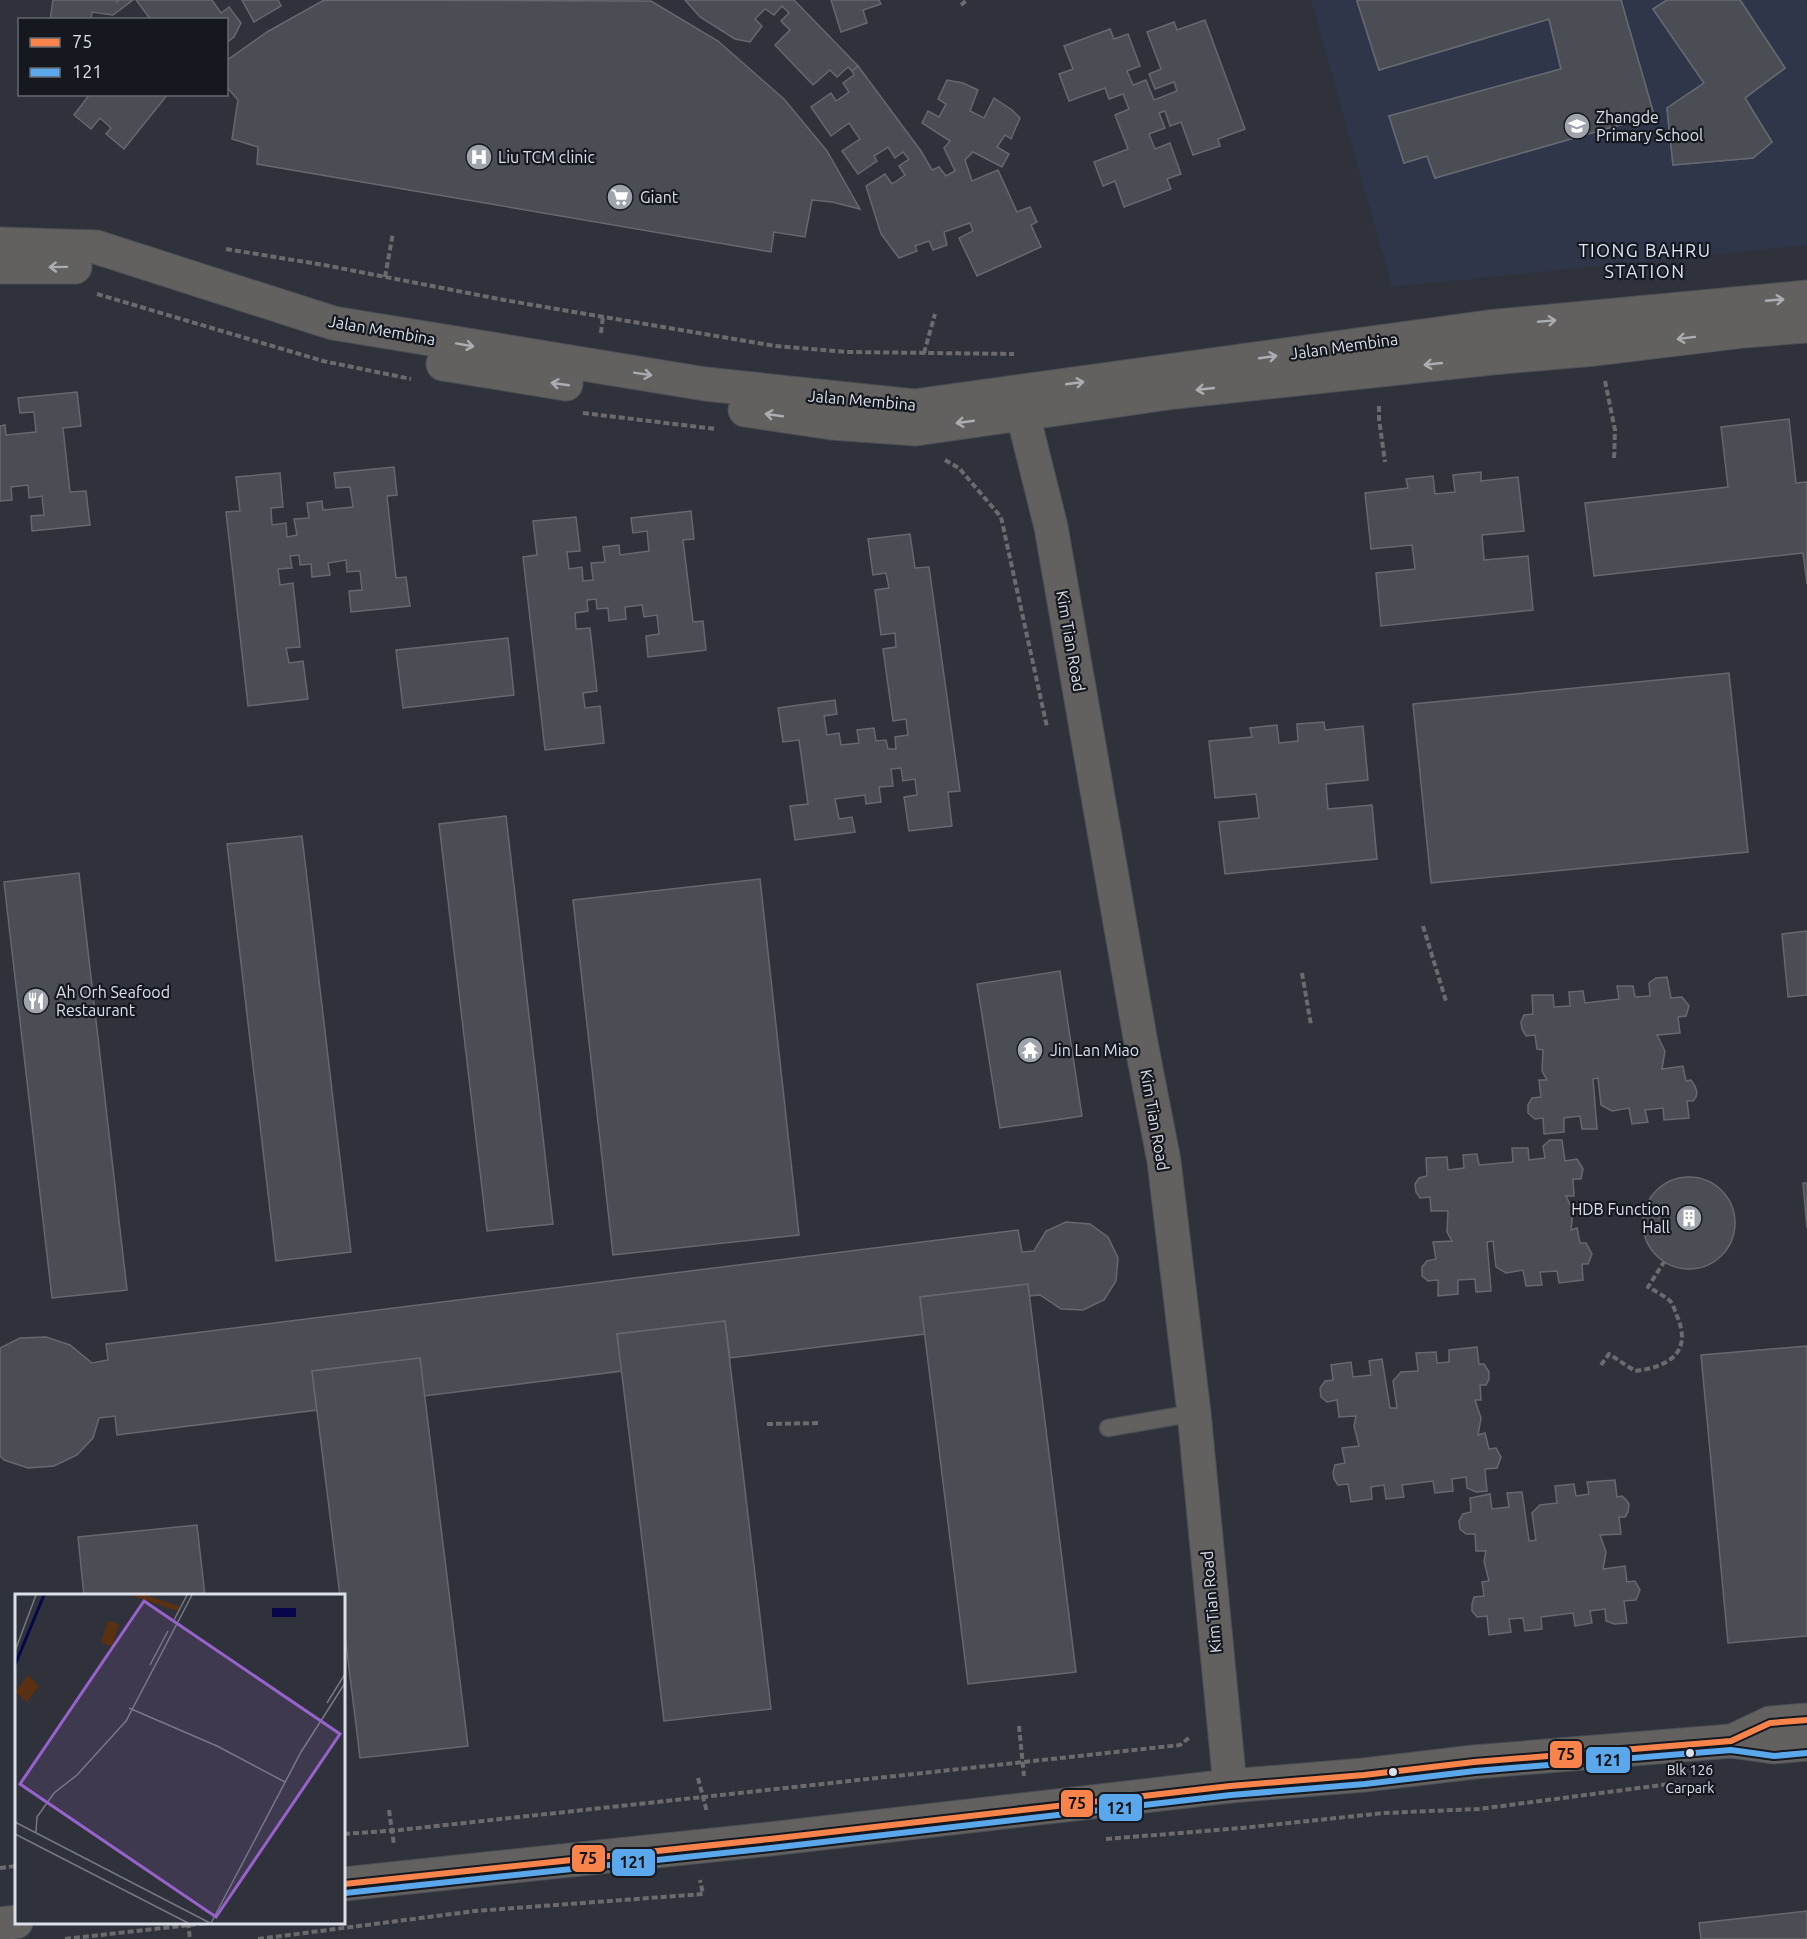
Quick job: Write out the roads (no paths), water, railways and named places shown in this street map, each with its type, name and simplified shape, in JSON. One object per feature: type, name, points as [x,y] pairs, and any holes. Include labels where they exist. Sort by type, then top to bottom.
[{"type":"street","name":"Jalan Membina","points":[[0,244],[96,247],[333,323],[502,363],[832,423],[916,429],[1020,403],[1174,392],[1490,342],[1595,349],[1743,317],[1807,297]]},
{"type":"street","name":"Jalan Membina","points":[[0,267],[95,267],[326,341],[502,363]]},
{"type":"street","name":"Jalan Membina","points":[[1743,317],[1807,326]]},
{"type":"street","name":"Kim Tian Road","points":[[1020,403],[1051,527],[1164,1161],[1194,1413],[1230,1786]]},
{"type":"street","points":[[1731,1741],[1770,1723],[1807,1720]]},
{"type":"street","points":[[345,1884],[770,1839],[1230,1786],[1364,1775],[1474,1762],[1731,1741],[1774,1746],[1807,1744]]},
{"type":"street","points":[[0,1924],[15,1922]]},
{"type":"lane","points":[[1108,1428],[1194,1413]]},
{"type":"place","name":"Zhangde Primary School","points":[[1577,126]]},
{"type":"place","name":"Liu TCM clinic","points":[[479,157]]},
{"type":"place","name":"Giant","points":[[620,197]]},
{"type":"place","name":"Ah Orh Seafood Restaurant","points":[[36,1001]]},
{"type":"place","name":"Jin Lan Miao","points":[[1030,1050]]},
{"type":"place","name":"HDB Function Hall","points":[[1689,1218]]},
{"type":"place","name":"Blk 126 Carpark","points":[[1690,1753]]},
{"type":"district","name":"TIONG BAHRU STATION","points":[[1645,260]]}]
